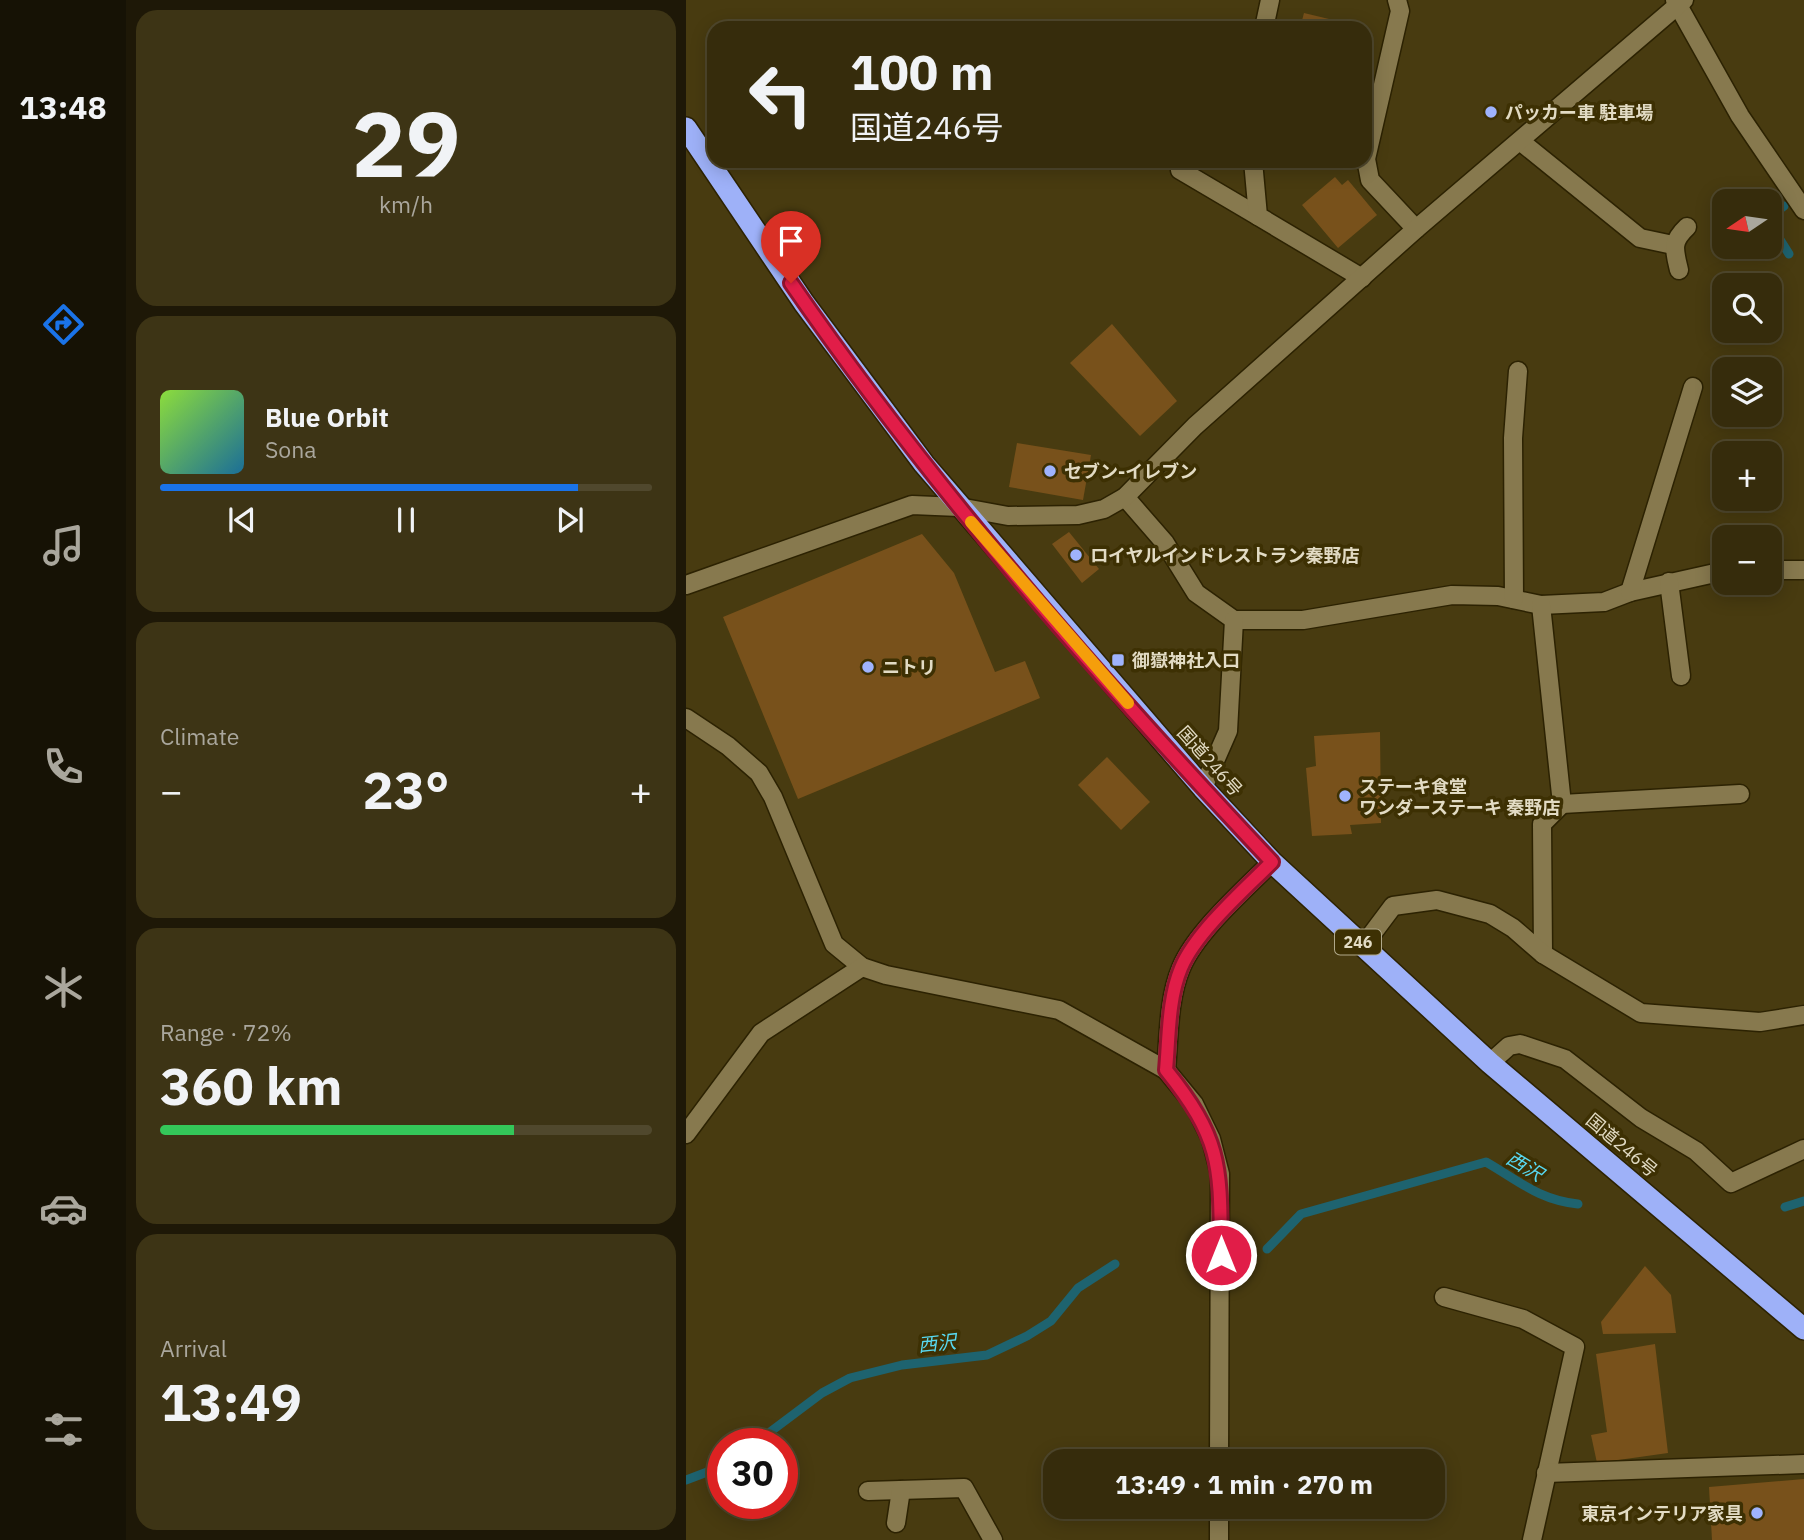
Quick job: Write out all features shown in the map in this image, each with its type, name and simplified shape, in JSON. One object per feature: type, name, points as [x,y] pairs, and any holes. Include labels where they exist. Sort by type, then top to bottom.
[{"type":"highway","name":"国道246号","points":[[686,128],[707,159]]},
{"type":"highway","name":"国道246号","points":[[713,168],[804,303],[959,507],[1203,788],[1272,862],[1490,1063],[1804,1329]]},
{"type":"street","points":[[1266,21],[1270,0]]},
{"type":"street","points":[[1372,133],[1400,11],[1397,0]]},
{"type":"street","points":[[686,585],[912,505],[959,507],[1008,516],[1078,515],[1104,509],[1125,497],[1195,426],[1416,229],[1679,2],[1740,116],[1804,210]]},
{"type":"street","points":[[1520,141],[1640,238],[1673,245]]},
{"type":"street","points":[[1180,168],[1362,278]]},
{"type":"street","points":[[1254,168],[1258,216]]},
{"type":"street","points":[[1368,168],[1370,180],[1416,229]]},
{"type":"street","points":[[1679,270],[1673,245],[1675,238],[1687,227]]},
{"type":"street","points":[[1514,599],[1513,438],[1518,371]]},
{"type":"street","points":[[1630,592],[1693,387]]},
{"type":"street","points":[[1125,497],[1165,543],[1196,593],[1234,620],[1303,620],[1452,595],[1514,599],[1541,605],[1604,601],[1668,582],[1712,573]]},
{"type":"street","points":[[1782,570],[1804,570]]},
{"type":"street","points":[[1668,582],[1681,676]]},
{"type":"street","points":[[1541,605],[1562,804]]},
{"type":"street","points":[[1203,788],[1228,731],[1234,620]]},
{"type":"street","points":[[686,718],[729,746],[759,773],[772,797],[834,944],[862,967],[886,975],[1059,1010],[1166,1070],[1194,1104],[1211,1139],[1220,1174],[1219,1449]]},
{"type":"street","points":[[1543,954],[1542,824],[1562,804],[1740,794]]},
{"type":"street","points":[[1166,1070],[1170,1022],[1181,968],[1201,938],[1272,862]]},
{"type":"street","points":[[1363,946],[1393,906],[1437,900],[1490,914],[1513,928],[1543,954],[1641,1013],[1760,1022],[1804,1015]]},
{"type":"street","points":[[686,1134],[761,1033],[862,967]]},
{"type":"street","points":[[1490,1063],[1509,1046],[1520,1044],[1565,1059],[1641,1118],[1696,1151],[1731,1183],[1804,1149]]},
{"type":"street","points":[[1444,1297],[1523,1319],[1575,1347],[1532,1540]]},
{"type":"street","points":[[1546,1473],[1804,1464]]},
{"type":"street","points":[[868,1491],[964,1488],[993,1540]]},
{"type":"street","points":[[896,1523],[901,1490]]},
{"type":"street","points":[[1219,1519],[1219,1540]]},
{"type":"building","points":[[1304,13],[1329,19],[1329,21],[1302,21]]},
{"type":"building","points":[[1335,177],[1342,185],[1348,180],[1377,215],[1338,248],[1302,205]]},
{"type":"building","points":[[1112,324],[1177,401],[1140,436],[1070,363]]},
{"type":"building","name":"セブン-イレブン","points":[[1017,443],[1091,455],[1083,500],[1009,487]]},
{"type":"building","points":[[1069,532],[1099,569],[1082,583],[1052,544]]},
{"type":"building","name":"ニトリ","points":[[922,534],[954,573],[995,672],[1025,661],[1040,698],[798,799],[723,617]]},
{"type":"building","name":"ステーキ食堂 ワンダーステーキ 秦野店","points":[[1380,732],[1381,823],[1350,825],[1352,834],[1312,836],[1306,768],[1316,766],[1314,736]]},
{"type":"building","points":[[1107,757],[1150,802],[1121,830],[1078,785]]},
{"type":"building","points":[[1645,1266],[1671,1295],[1676,1333],[1603,1334],[1601,1322]]},
{"type":"building","points":[[1655,1344],[1668,1453],[1597,1463],[1591,1435],[1607,1432],[1596,1354]]},
{"type":"building","name":"東京インテリア家具","points":[[1804,1479],[1804,1540],[1712,1540],[1709,1487]]},
{"type":"waterway","points":[[1782,243],[1789,254]]},
{"type":"waterway","name":"西沢","points":[[1267,1249],[1301,1214],[1486,1162],[1540,1194],[1578,1204]]},
{"type":"waterway","name":"西沢","points":[[1785,1207],[1804,1201]]},
{"type":"waterway","name":"西沢","points":[[775,1428],[822,1393],[850,1378],[902,1365],[987,1355],[1027,1336],[1051,1321],[1078,1288],[1115,1264]]},
{"type":"waterway","name":"西沢","points":[[686,1480],[707,1472]]},
{"type":"slow traffic","points":[[971,522],[1128,703]]},
{"type":"place","name":"パッカー車 駐車場","points":[[1491,112]]},
{"type":"place","name":"セブン-イレブン","points":[[1050,471]]},
{"type":"place","name":"ロイヤルインドレストラン秦野店","points":[[1076,555]]},
{"type":"place","name":"御嶽神社入口","points":[[1118,660]]},
{"type":"place","name":"ニトリ","points":[[868,667]]},
{"type":"place","name":"ステーキ食堂 ワンダーステーキ 秦野店","points":[[1345,796]]},
{"type":"place","name":"東京インテリア家具","points":[[1757,1513]]},
{"type":"route","points":[[791,283],[909,444],[959,507],[1203,788],[1272,862],[1201,938],[1181,968],[1170,1022],[1166,1070],[1194,1104],[1211,1139],[1220,1174],[1221,1255]]}]
